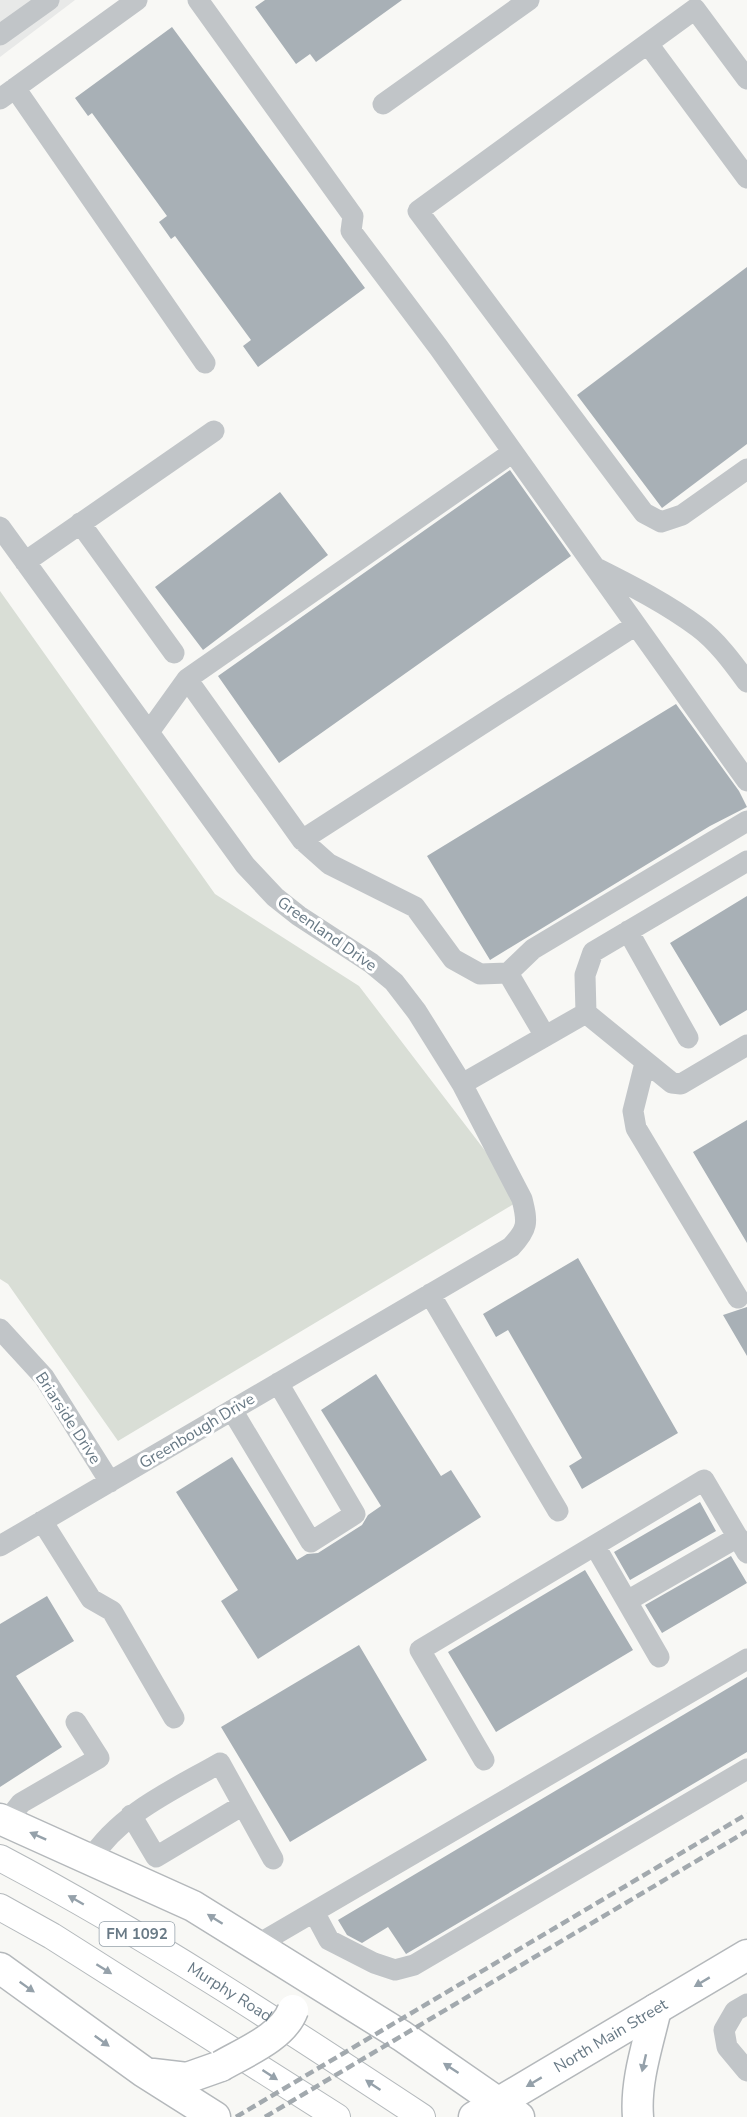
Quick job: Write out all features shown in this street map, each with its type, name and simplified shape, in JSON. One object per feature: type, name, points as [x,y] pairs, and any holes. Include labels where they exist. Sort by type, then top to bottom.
[{"type":"highway","points":[[3,1820],[193,1906],[402,2036],[497,2112]]},
{"type":"highway","name":"North Main Street","points":[[497,2112],[656,2009],[747,1955]]},
{"type":"highway","points":[[144,2072],[170,2078],[187,2078],[221,2066],[277,2032],[289,2022],[296,1995],[288,1965]]},
{"type":"highway","points":[[0,1968],[144,2072],[215,2117]]},
{"type":"highway","points":[[638,2117],[637,2100],[641,2074],[656,2009]]},
{"type":"main road","name":"Murphy Road","points":[[0,1858],[139,1935],[251,2003],[422,2117]]},
{"type":"main road","points":[[0,1907],[52,1936],[337,2117]]},
{"type":"street","points":[[0,35],[49,0]]},
{"type":"street","points":[[137,0],[8,93],[205,363]]},
{"type":"street","points":[[198,0],[353,216],[351,231],[513,452],[747,781]]},
{"type":"street","points":[[383,104],[526,1]]},
{"type":"street","points":[[747,79],[695,9],[418,211],[644,513],[661,522],[682,515],[747,469]]},
{"type":"street","points":[[648,44],[747,178]]},
{"type":"street","points":[[25,562],[214,430]]},
{"type":"street","points":[[149,732],[187,679],[513,452]]},
{"type":"street","points":[[80,523],[174,653]]},
{"type":"street","name":"Greenland Drive","points":[[0,527],[244,865],[274,897],[394,982],[417,1012],[462,1084],[522,1199],[527,1217],[524,1233],[511,1247],[393,1315]]},
{"type":"street","points":[[595,567],[638,589],[700,627],[747,682]]},
{"type":"street","points":[[302,840],[636,625]]},
{"type":"street","points":[[187,679],[302,840],[329,864],[415,907],[453,959],[480,974],[508,973],[533,949],[747,821]]},
{"type":"street","points":[[747,861],[593,952],[585,975],[586,1013],[672,1083],[681,1084],[747,1045]]},
{"type":"street","points":[[628,931],[688,1038]]},
{"type":"street","points":[[508,973],[545,1036]]},
{"type":"street","points":[[462,1084],[586,1013]]},
{"type":"street","points":[[645,1063],[633,1110],[636,1128],[738,1298]]},
{"type":"street","points":[[430,1294],[558,1511]]},
{"type":"street","name":"Greenbough Drive","points":[[0,1546],[393,1315]]},
{"type":"street","name":"Briarside Drive","points":[[0,1329],[44,1377],[110,1482]]},
{"type":"street","points":[[232,1410],[311,1542],[355,1514],[278,1383]]},
{"type":"street","points":[[484,1760],[420,1650],[704,1480],[742,1545],[627,1601]]},
{"type":"street","points":[[42,1521],[91,1599],[112,1611],[174,1718]]},
{"type":"street","points":[[595,1546],[659,1657]]},
{"type":"street","points":[[257,1945],[747,1659]]},
{"type":"street","points":[[3,1820],[21,1803],[99,1758],[76,1722]]},
{"type":"street","points":[[90,1860],[111,1830],[131,1815],[220,1763],[273,1859]]},
{"type":"street","points":[[314,1912],[329,1940],[374,1963],[395,1970],[414,1965],[747,1769]]},
{"type":"street","points":[[131,1815],[156,1857],[243,1805]]},
{"type":"street","points":[[747,2004],[735,2011],[724,2031],[727,2047],[747,2071]]},
{"type":"shaded area","points":[[0,0],[75,0],[0,57]]},
{"type":"shaded area","points":[[0,591],[215,894],[359,986],[522,1199],[118,1441],[8,1284],[0,1279]]},
{"type":"building","points":[[265,0],[402,0],[316,62],[310,54],[296,64],[255,7]]},
{"type":"building","points":[[172,27],[365,288],[258,367],[243,346],[251,340],[175,236],[171,239],[159,222],[167,216],[92,113],[88,116],[75,98]]},
{"type":"building","points":[[747,267],[747,444],[662,508],[577,395]]},
{"type":"building","points":[[510,470],[571,556],[279,763],[218,676]]},
{"type":"building","points":[[280,492],[328,555],[203,650],[155,587]]},
{"type":"building","points":[[676,704],[739,791],[747,807],[710,826],[490,960],[427,856]]},
{"type":"building","points":[[747,896],[747,1010],[720,1026],[670,943]]},
{"type":"building","points":[[747,1120],[747,1243],[693,1152]]},
{"type":"building","points":[[578,1258],[678,1433],[582,1489],[569,1466],[582,1458],[508,1330],[496,1337],[483,1314]]},
{"type":"building","points":[[747,1307],[747,1356],[723,1315]]},
{"type":"building","points":[[376,1374],[441,1476],[451,1470],[481,1517],[258,1659],[221,1601],[238,1590],[176,1492],[232,1457],[297,1560],[307,1554],[318,1553],[362,1525],[368,1515],[381,1506],[321,1410]]},
{"type":"building","points":[[700,1502],[716,1531],[630,1580],[614,1552]]},
{"type":"building","points":[[731,1556],[747,1583],[662,1633],[645,1605]]},
{"type":"building","points":[[585,1570],[633,1650],[496,1732],[448,1652]]},
{"type":"building","points":[[47,1596],[74,1641],[16,1676],[62,1747],[0,1787],[0,1624]]},
{"type":"building","points":[[359,1645],[427,1760],[290,1842],[221,1727]]},
{"type":"building","points":[[747,1677],[747,1752],[406,1954],[388,1927],[362,1943],[347,1935],[338,1920]]},
{"type":"railway","points":[[236,2117],[747,1814]]},
{"type":"railway","points":[[265,2117],[747,1831]]}]
